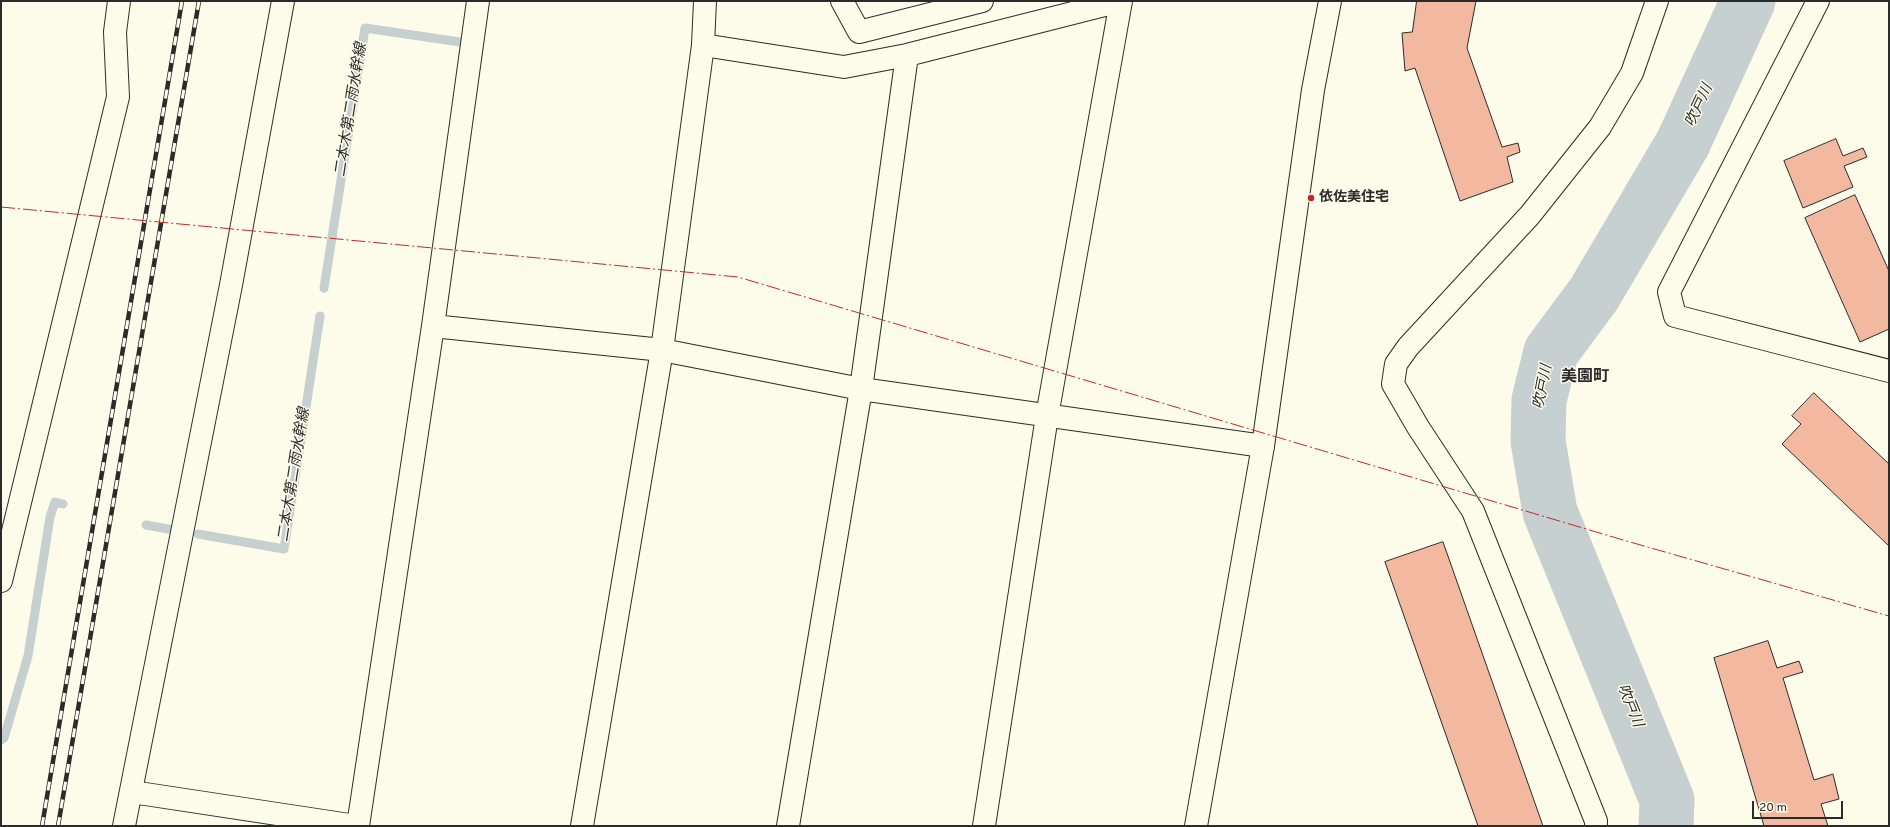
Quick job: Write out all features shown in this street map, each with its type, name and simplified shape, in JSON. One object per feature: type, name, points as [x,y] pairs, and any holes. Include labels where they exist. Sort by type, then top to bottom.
[{"type":"street","points":[[1,581],[118,97],[115,32],[119,1]]},
{"type":"street","points":[[124,826],[132,792],[231,286],[283,1]]},
{"type":"street","points":[[132,792],[357,826],[433,326],[478,1]]},
{"type":"street","points":[[582,826],[662,350],[703,45],[705,1]]},
{"type":"street","points":[[842,1],[859,32],[982,1]]},
{"type":"street","points":[[703,45],[844,67],[907,55],[1120,1],[1047,416],[984,826]]},
{"type":"street","points":[[1196,826],[1263,446],[1313,90],[1330,1]]},
{"type":"street","points":[[1596,826],[1596,821],[1473,511],[1418,426],[1393,384],[1396,364],[1408,347],[1530,215],[1600,127],[1632,73],[1658,1]]},
{"type":"street","points":[[1818,1],[1669,292],[1675,316],[1889,371]]},
{"type":"street","points":[[788,826],[861,389],[907,55]]},
{"type":"street","points":[[433,326],[662,350],[861,389],[1263,446]]},
{"type":"building","points":[[1417,1],[1476,1],[1467,48],[1502,147],[1518,143],[1520,152],[1507,157],[1513,182],[1460,201],[1415,68],[1405,71],[1402,33],[1412,32]]},
{"type":"building","points":[[1836,139],[1843,156],[1863,148],[1867,157],[1844,166],[1853,187],[1803,208],[1784,161]]},
{"type":"building","points":[[1855,195],[1889,271],[1889,329],[1860,342],[1805,218]]},
{"type":"building","points":[[1814,393],[1889,464],[1889,546],[1782,444],[1801,424],[1792,416]]},
{"type":"building","points":[[1443,542],[1543,826],[1478,826],[1385,562]]},
{"type":"building","points":[[1768,641],[1777,668],[1799,661],[1803,672],[1783,678],[1814,780],[1833,774],[1839,799],[1821,804],[1828,826],[1764,826],[1714,658]]},
{"type":"waterway","name":"吹戸川","points":[[1666,826],[1667,800],[1550,512],[1538,441],[1539,400],[1551,352],[1594,294],[1683,143],[1748,1]]},
{"type":"waterway","name":"二本木第二雨水幹線","points":[[324,288],[365,28],[460,42]]},
{"type":"waterway","name":"二本木第二雨水幹線","points":[[198,534],[284,549],[320,316]]},
{"type":"waterway","name":"二本木第二雨水幹線","points":[[1,740],[4,738],[28,656],[50,517],[55,502],[63,504]]},
{"type":"waterway","name":"二本木第二雨水幹線","points":[[146,525],[174,530]]},
{"type":"railway","points":[[42,826],[182,1]]},
{"type":"railway","points":[[58,826],[199,1]]},
{"type":"power","points":[[1,207],[738,277],[1630,542],[1889,616]]},
{"type":"place","name":"依佐美住宅","points":[[1311,198]]},
{"type":"district","name":"美園町","points":[[1585,378]]}]
